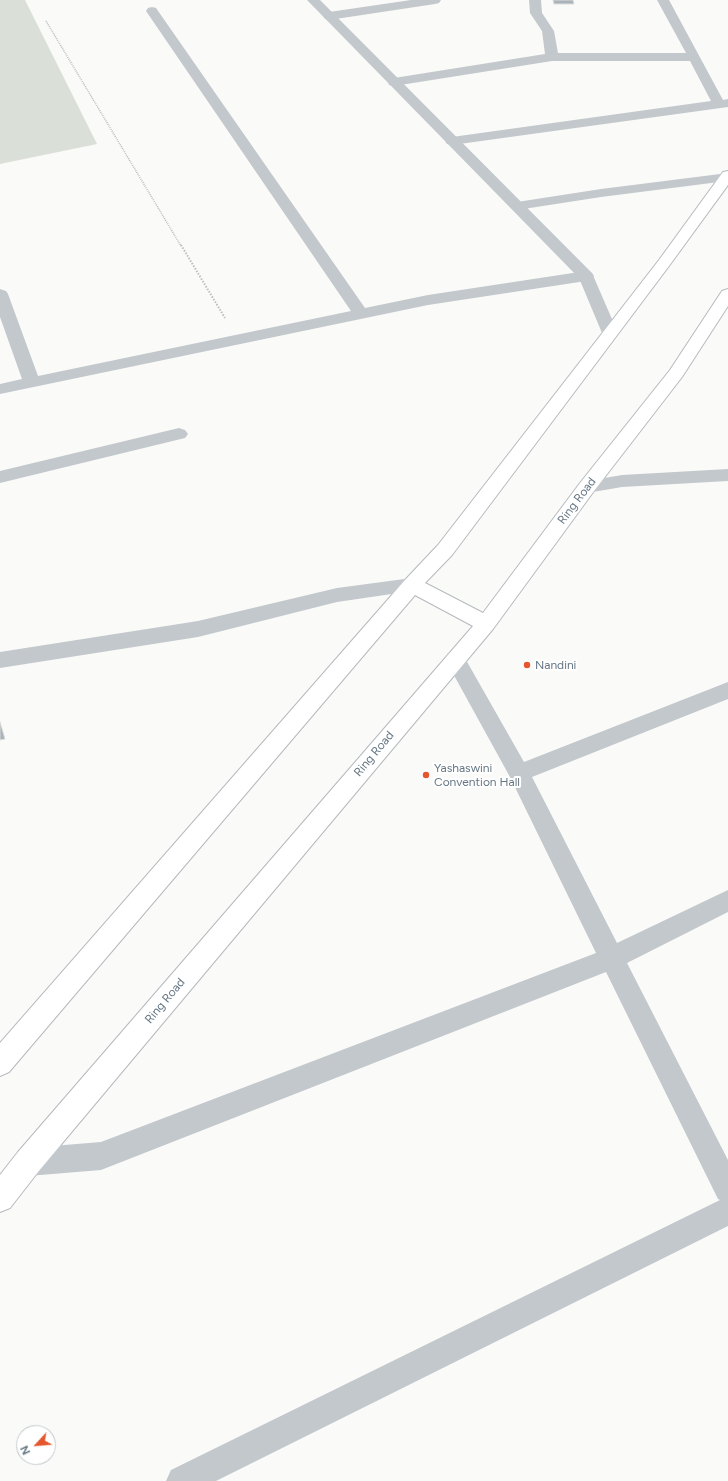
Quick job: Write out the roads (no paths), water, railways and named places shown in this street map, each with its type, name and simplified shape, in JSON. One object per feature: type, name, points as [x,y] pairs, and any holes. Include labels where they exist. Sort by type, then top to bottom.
[{"type":"main road","points":[[0,1063],[412,584],[445,550],[610,334],[727,176]]},
{"type":"main road","name":"Ring Road","points":[[0,1198],[28,1162],[486,624],[587,487],[676,373],[728,294]]},
{"type":"main road","points":[[412,584],[486,624]]},
{"type":"street","points":[[313,0],[586,276],[610,334]]},
{"type":"street","points":[[329,16],[436,0]]},
{"type":"street","points":[[535,0],[536,13],[548,31],[552,57]]},
{"type":"street","points":[[452,141],[724,103],[694,57],[664,0]]},
{"type":"street","points":[[152,11],[361,314]]},
{"type":"street","points":[[394,82],[552,57],[694,57]]},
{"type":"street","points":[[517,206],[727,176]]},
{"type":"street","points":[[0,389],[428,300],[586,276]]},
{"type":"street","points":[[0,294],[32,383]]},
{"type":"street","points":[[0,478],[179,434]]},
{"type":"street","points":[[587,487],[622,481],[728,476]]},
{"type":"street","points":[[0,660],[198,629],[337,596],[412,584]]},
{"type":"street","points":[[455,659],[519,773],[728,1189]]},
{"type":"street","points":[[519,773],[728,690]]},
{"type":"street","points":[[28,1162],[101,1156],[612,958],[728,900]]},
{"type":"street","points":[[182,1481],[728,1212]]},
{"type":"place","name":"Nandini","points":[[527,665]]},
{"type":"place","name":"Yashaswini Convention Hall","points":[[426,775]]}]
